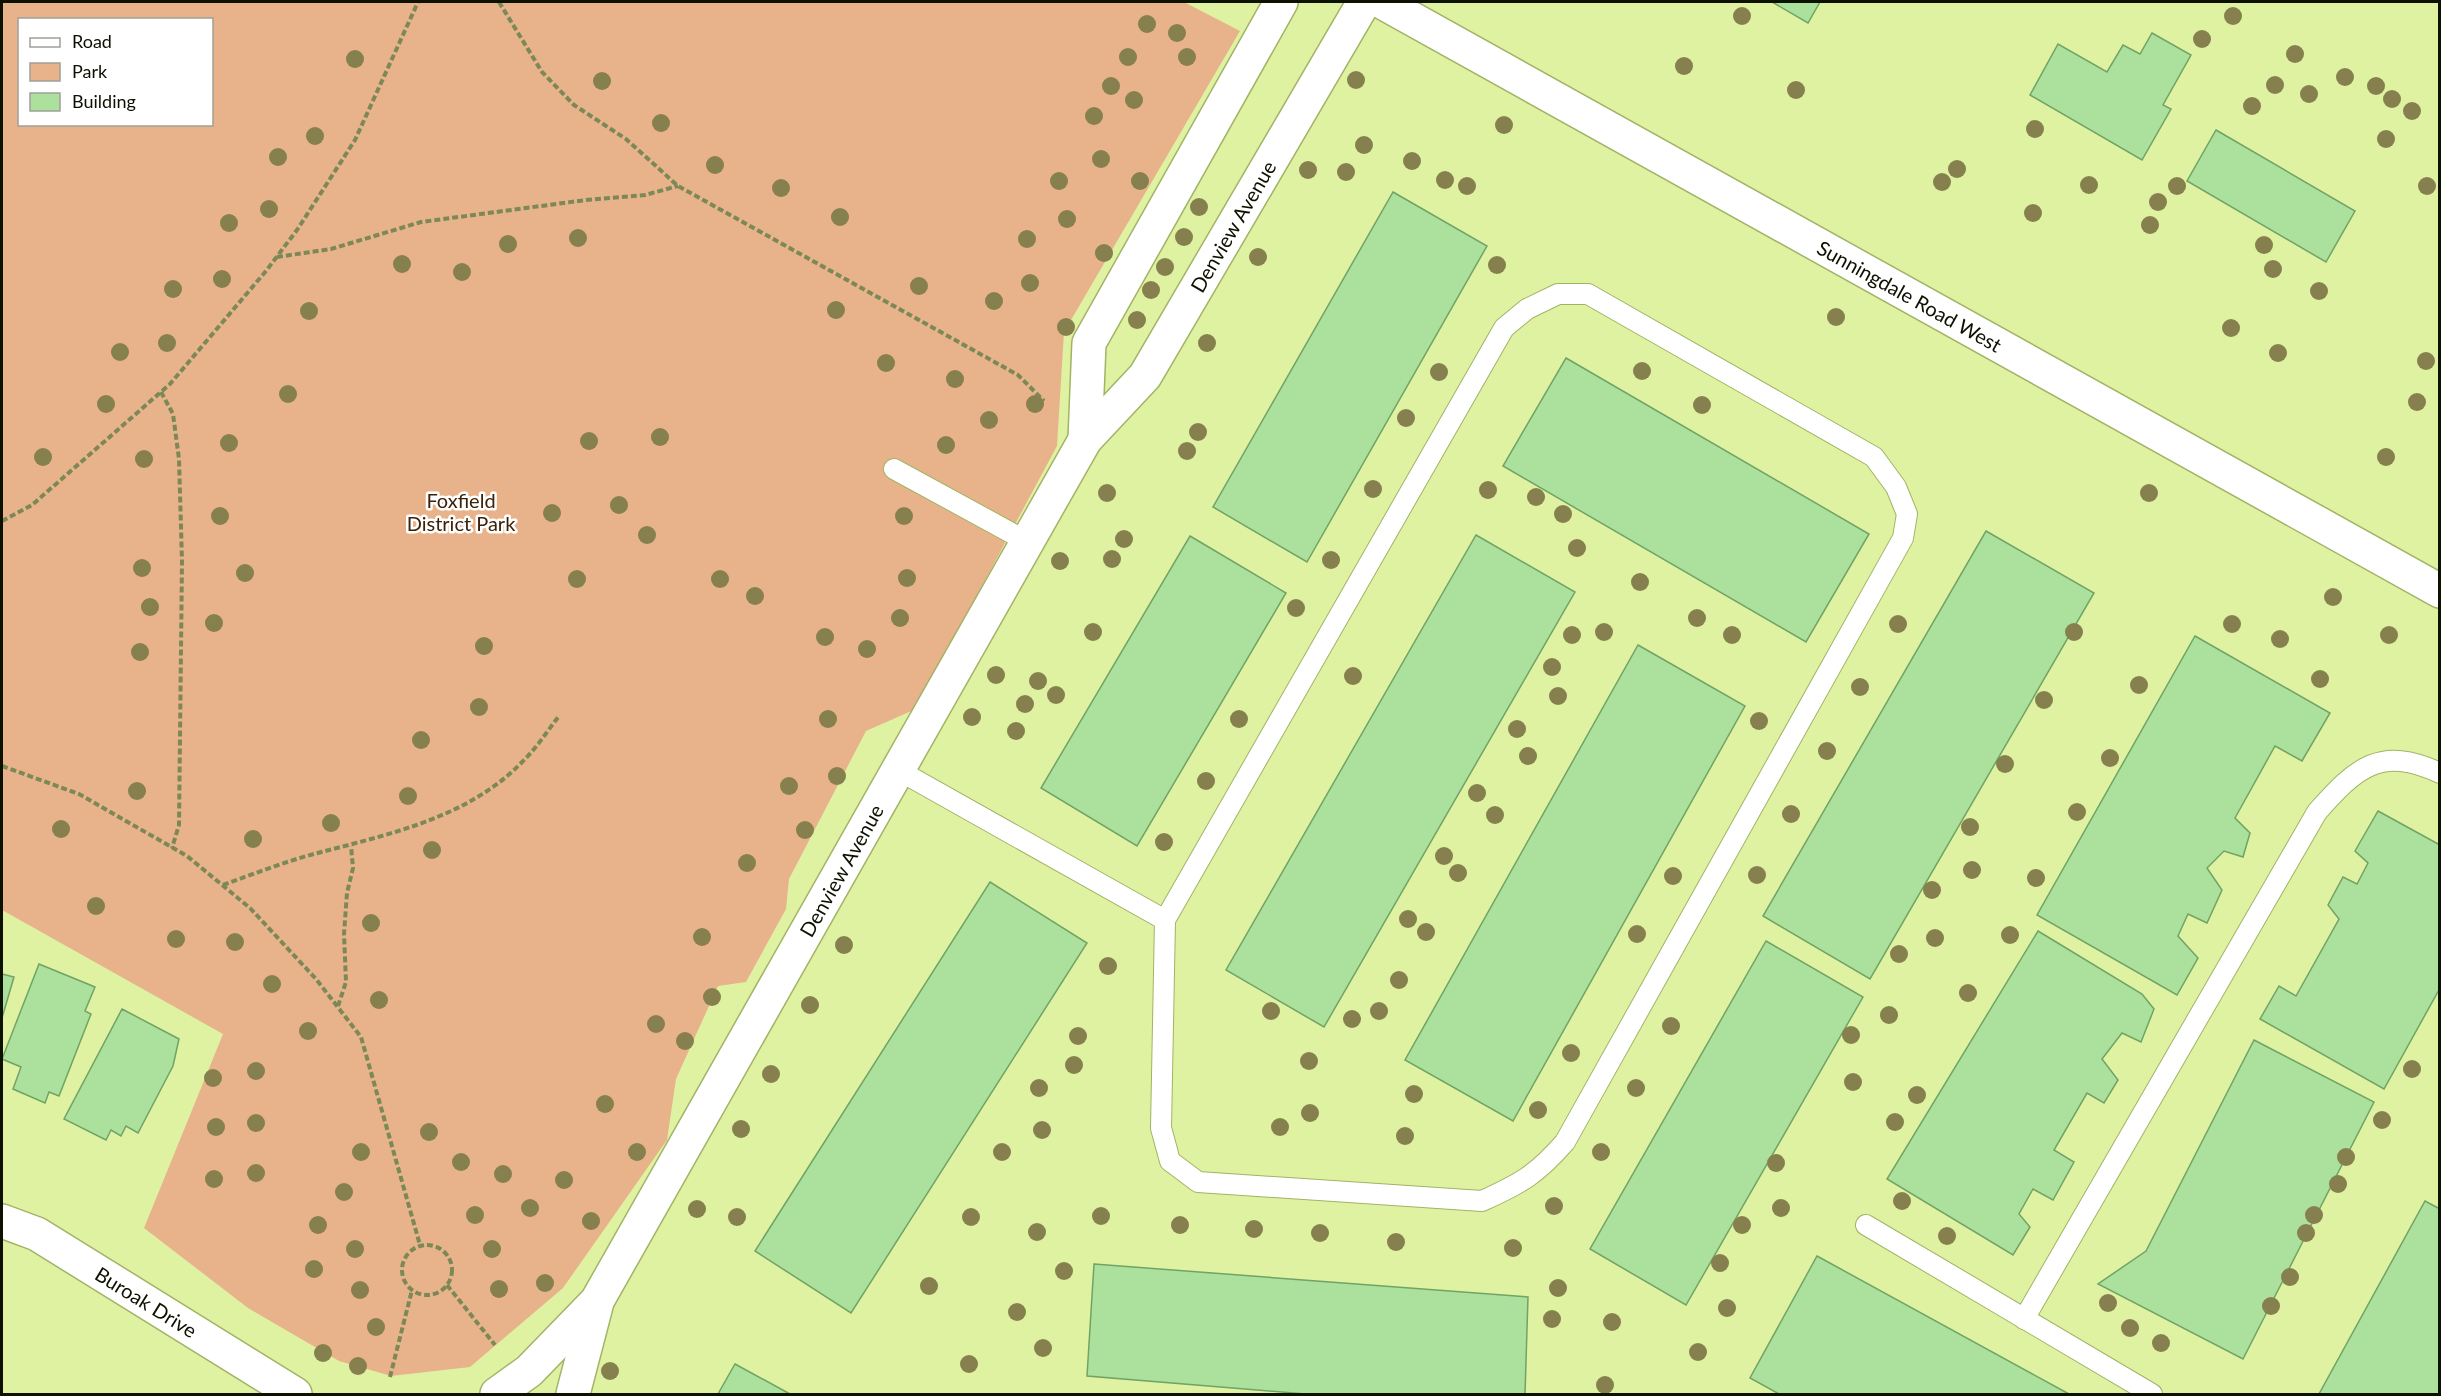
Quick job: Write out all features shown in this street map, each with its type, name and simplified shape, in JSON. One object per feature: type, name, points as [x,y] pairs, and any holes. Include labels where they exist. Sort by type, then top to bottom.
[{"type":"street","name":"Denview Avenue","points":[[1085,440],[1089,343],[1281,2]]},
{"type":"street","name":"Denview Avenue","points":[[497,1395],[529,1371],[597,1300],[1085,440],[1145,376],[1364,2]]},
{"type":"street","name":"Sunningdale Road West","points":[[1382,2],[2439,591]]},
{"type":"street","name":"Buroak Drive","points":[[2,1221],[37,1234],[301,1393]]},
{"type":"street","name":"Denview Avenue","points":[[573,1395],[597,1300]]},
{"type":"lane","points":[[1558,294],[1588,294],[1874,457],[1896,487],[1908,514],[1903,538],[1565,1142],[1542,1168],[1514,1187],[1482,1200],[1198,1182],[1170,1161],[1161,1128],[1165,920],[1504,328],[1527,309],[1558,294]]},
{"type":"lane","points":[[894,470],[1028,542]]},
{"type":"lane","points":[[2024,1319],[2317,812],[2347,779],[2373,763],[2404,760],[2439,774]]},
{"type":"lane","points":[[898,771],[1165,920]]},
{"type":"lane","points":[[1866,1225],[2152,1395]]},
{"type":"path","points":[[2,521],[32,505],[161,392],[276,257],[297,230],[354,140],[418,2]]},
{"type":"path","points":[[500,2],[542,72],[574,105],[626,139],[678,186],[1018,375],[1085,440]]},
{"type":"path","points":[[276,257],[332,249],[421,222],[586,200],[645,195],[678,186]]},
{"type":"path","points":[[161,392],[173,414],[179,459],[182,561],[178,825],[172,848]]},
{"type":"path","points":[[222,886],[314,854],[351,846],[435,819],[487,790],[525,760],[559,716]]},
{"type":"path","points":[[2,766],[79,794],[186,856],[250,908],[316,979],[361,1037],[420,1245]]},
{"type":"path","points":[[337,1007],[346,982],[344,934],[347,892],[353,868],[351,846]]},
{"type":"path","points":[[420,1245],[430,1245],[448,1255],[452,1265],[451,1280],[441,1292],[427,1295],[412,1290],[404,1278],[403,1264],[408,1253],[420,1245]]},
{"type":"path","points":[[447,1285],[502,1351]]},
{"type":"path","points":[[390,1377],[412,1290]]},
{"type":"green space","name":"Foxfield District Park","points":[[2,2],[1184,2],[1240,31],[1064,332],[1057,446],[916,709],[866,731],[789,879],[786,909],[746,982],[718,986],[676,1079],[667,1140],[563,1288],[470,1367],[391,1376],[339,1361],[248,1308],[144,1228],[223,1034],[2,910]]},
{"type":"building","points":[[1772,2],[1820,2],[1808,23]]},
{"type":"building","points":[[2152,33],[2191,55],[2163,105],[2171,109],[2142,160],[2030,95],[2058,44],[2107,72],[2123,45],[2140,54]]},
{"type":"building","points":[[2216,130],[2355,211],[2326,262],[2187,181]]},
{"type":"building","points":[[1393,192],[1487,246],[1307,562],[1213,507]]},
{"type":"building","points":[[1566,358],[1869,534],[1806,642],[1503,466]]},
{"type":"building","points":[[1986,531],[2094,593],[1870,979],[1763,916]]},
{"type":"building","points":[[1476,535],[1575,592],[1324,1027],[1226,970]]},
{"type":"building","points":[[1190,536],[1286,593],[1137,846],[1041,788]]},
{"type":"building","points":[[2195,636],[2330,713],[2302,761],[2275,746],[2235,818],[2250,833],[2243,857],[2224,851],[2207,868],[2222,890],[2207,923],[2188,914],[2178,936],[2198,958],[2177,995],[2037,915]]},
{"type":"building","points":[[1638,645],[1745,706],[1513,1121],[1405,1060]]},
{"type":"building","points":[[2378,811],[2440,845],[2440,988],[2384,1089],[2260,1019],[2279,986],[2296,996],[2339,919],[2328,905],[2343,877],[2357,884],[2368,863],[2355,851]]},
{"type":"building","points":[[990,882],[1087,943],[851,1313],[755,1251]]},
{"type":"building","points":[[2038,931],[2142,994],[2154,1009],[2141,1042],[2122,1033],[2102,1059],[2118,1080],[2104,1103],[2087,1093],[2054,1150],[2074,1162],[2053,1200],[2033,1189],[2019,1214],[2030,1227],[2013,1255],[1887,1179]]},
{"type":"building","points":[[1766,941],[1863,997],[1686,1305],[1590,1249]]},
{"type":"building","points":[[39,964],[95,987],[85,1011],[91,1014],[59,1096],[49,1092],[45,1103],[13,1089],[21,1067],[2,1059]]},
{"type":"building","points":[[2,974],[14,977],[2,1018]]},
{"type":"building","points":[[122,1009],[179,1039],[173,1066],[138,1133],[126,1126],[121,1136],[111,1130],[106,1140],[64,1119]]},
{"type":"building","points":[[2254,1040],[2374,1102],[2243,1359],[2098,1284],[2146,1251]]},
{"type":"building","points":[[2425,1201],[2440,1209],[2440,1394],[2319,1394]]},
{"type":"building","points":[[1817,1256],[2069,1394],[1779,1394],[1750,1378]]},
{"type":"building","points":[[1094,1264],[1528,1297],[1525,1394],[1305,1394],[1087,1376]]},
{"type":"building","points":[[735,1364],[790,1394],[718,1394]]}]
